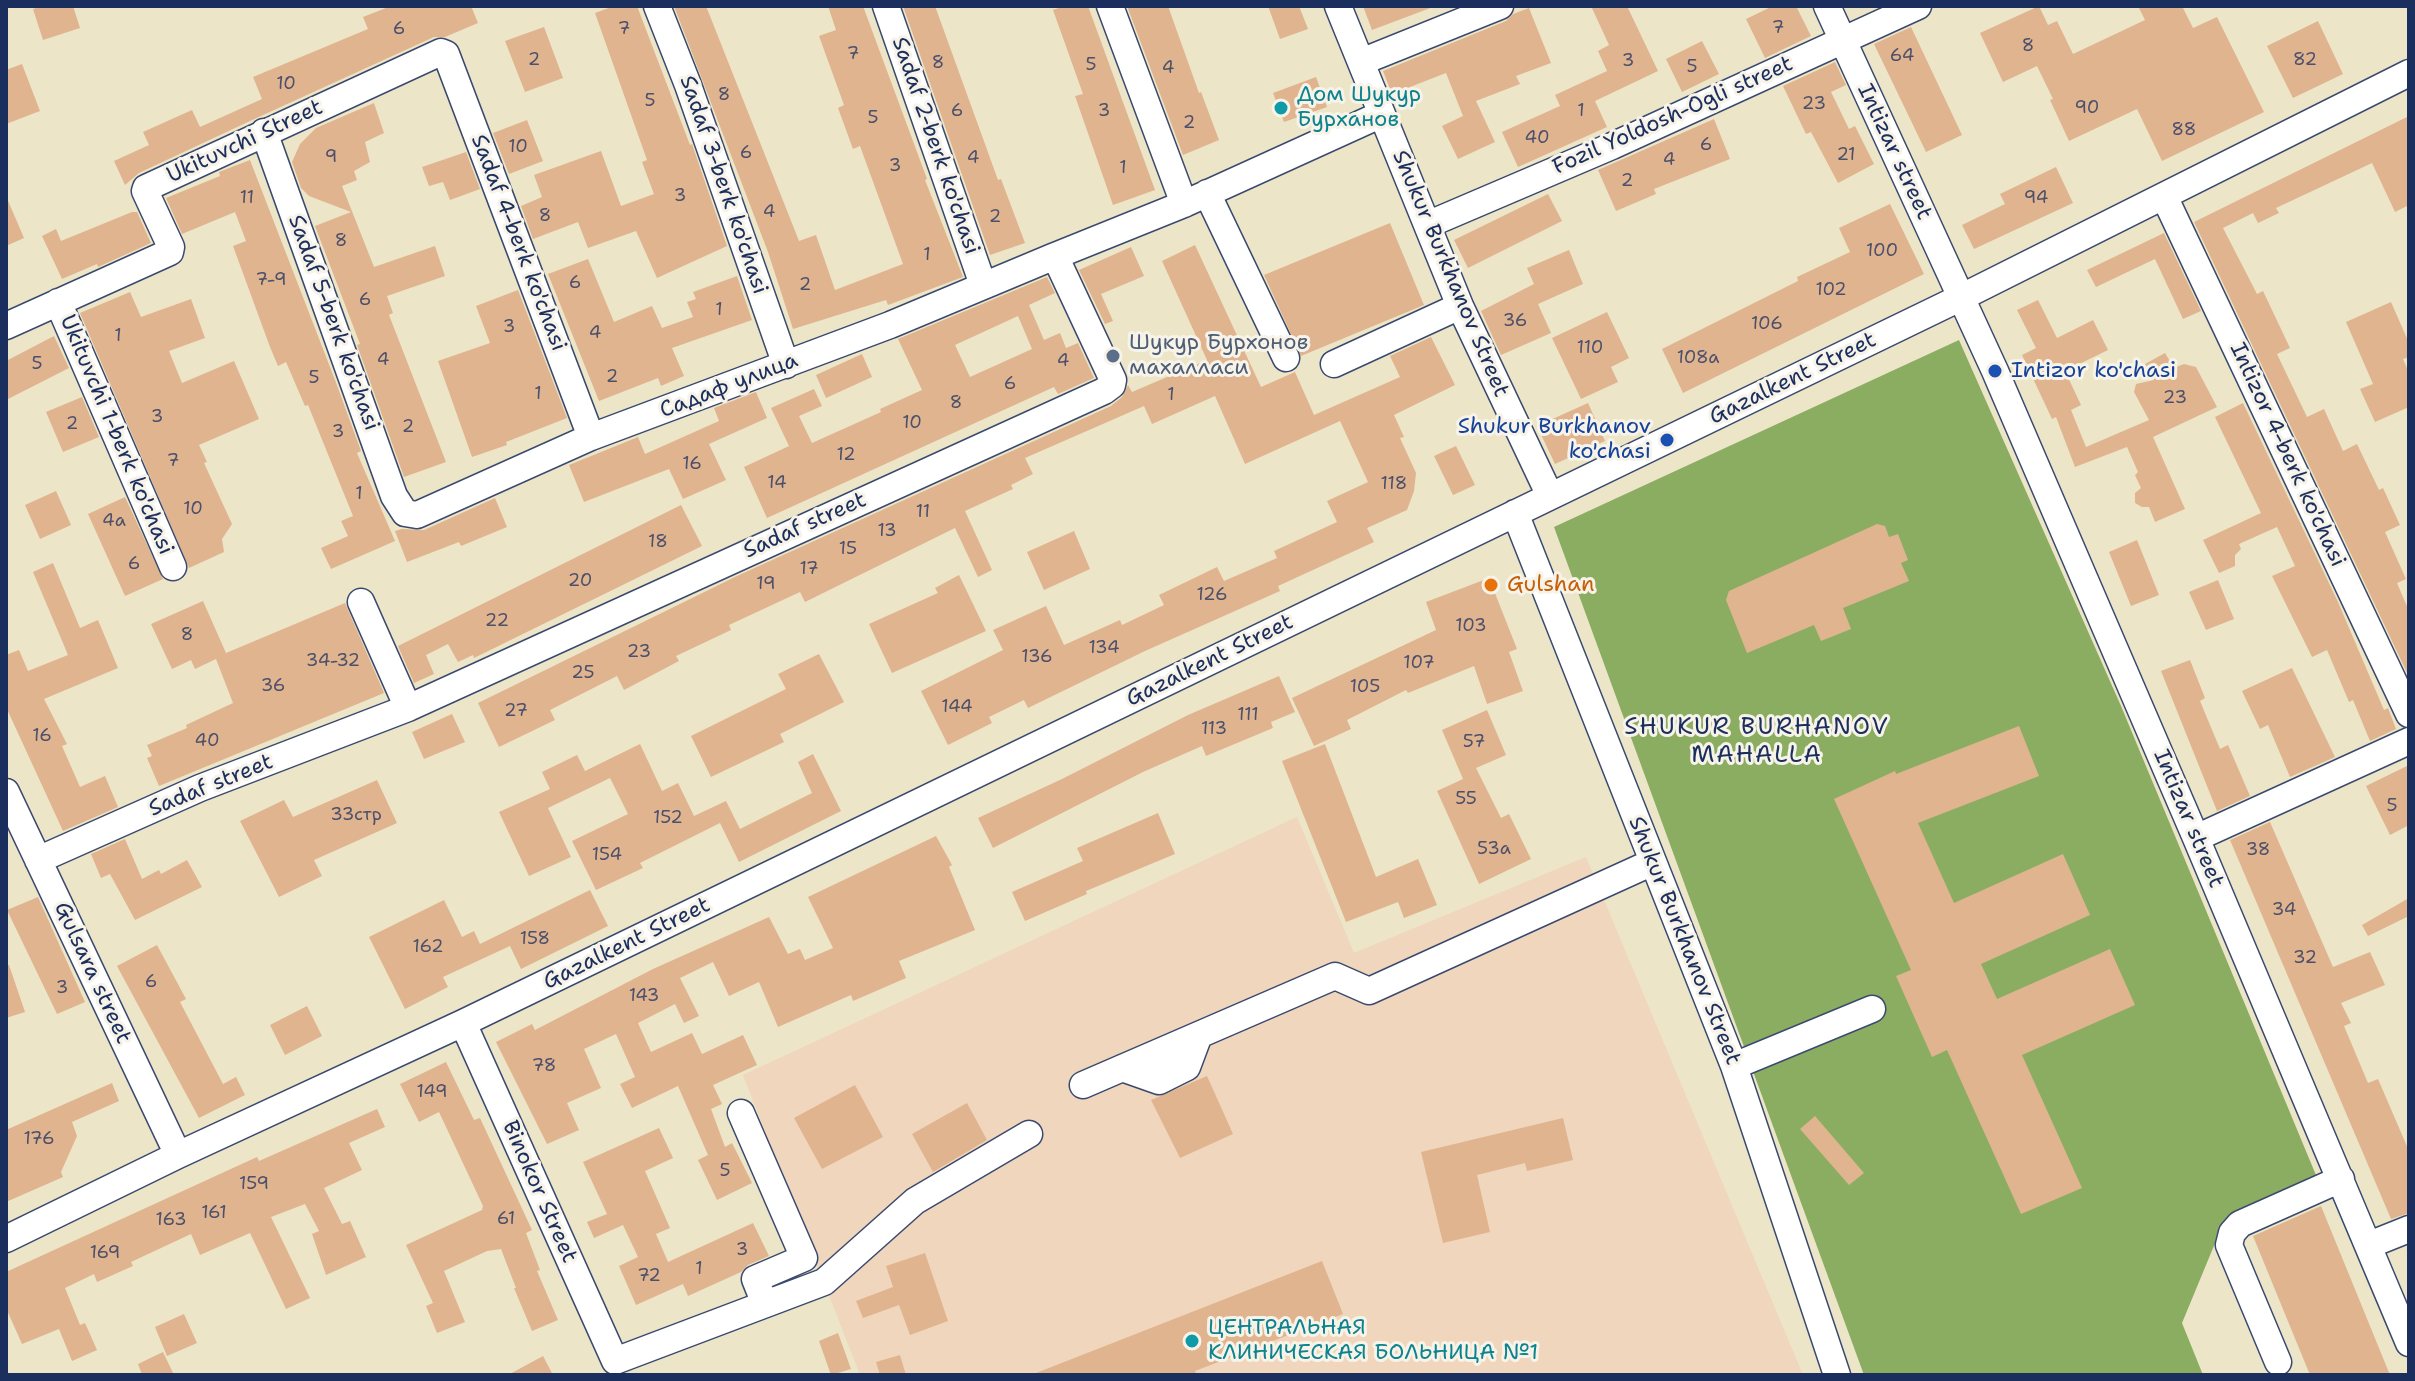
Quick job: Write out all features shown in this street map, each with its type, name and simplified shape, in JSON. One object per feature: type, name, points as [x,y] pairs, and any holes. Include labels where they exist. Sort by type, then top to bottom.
[{"type":"street","name":"Sadaf 3-berk ko'chasi","points":[[657,6],[688,85],[786,365]]},
{"type":"street","name":"Sadaf 2-berk ko'chasi","points":[[886,6],[983,285]]},
{"type":"street","points":[[1110,6],[1195,198],[1286,358]]},
{"type":"street","name":"Shukur Burkhanov Street","points":[[1338,6],[1460,306],[1550,496]]},
{"type":"street","points":[[1361,62],[1500,6]]},
{"type":"street","name":"Intizar street","points":[[1827,6],[1962,297]]},
{"type":"street","name":"Fozil Yoldosh-Ogli street","points":[[1427,225],[1612,146],[1918,6]]},
{"type":"street","name":"Ukituvchi Street","points":[[6,326],[170,252],[171,247],[146,188],[441,52]]},
{"type":"street","name":"Sadaf 4-berk ko'chasi","points":[[441,52],[446,54],[591,437]]},
{"type":"street","name":"Gazalkent Street","points":[[6,1239],[178,1155],[463,1023],[1962,297],[2409,73]]},
{"type":"street","points":[[1055,256],[1195,198],[1382,114]]},
{"type":"street","name":"Sadaf 5-berk ko'chasi","points":[[264,132],[394,496],[405,513]]},
{"type":"street","name":"Intizor 4-berk ko'chasi","points":[[2164,196],[2409,714]]},
{"type":"street","name":"Садаф улица","points":[[405,513],[417,515],[591,437],[786,365],[1055,256]]},
{"type":"street","name":"Sadaf street","points":[[38,860],[200,788],[408,708],[1104,391],[1113,380],[1055,256]]},
{"type":"street","name":"Intizаr street","points":[[1962,297],[2196,838],[2409,1343]]},
{"type":"street","name":"Ukituvchi 1-berk ko'chasi","points":[[58,302],[173,567]]},
{"type":"street","points":[[1334,364],[1460,306]]},
{"type":"street","name":"Shukur Burkhanov Street","points":[[1515,513],[1734,1066],[1837,1375]]},
{"type":"street","points":[[361,602],[408,708]]},
{"type":"street","points":[[2196,838],[2409,741]]},
{"type":"street","name":"Gulsara street","points":[[6,792],[178,1155]]},
{"type":"street","points":[[1083,1085],[1335,976],[1369,991],[1653,862]]},
{"type":"street","points":[[1734,1066],[1872,1009]]},
{"type":"street","name":"Binokor Street","points":[[463,1023],[615,1361],[765,1304]]},
{"type":"street","points":[[741,1113],[804,1258],[755,1279],[765,1304],[824,1282],[915,1201],[1029,1134]]},
{"type":"street","points":[[2278,1362],[2229,1245],[2232,1233],[2240,1224],[2341,1179]]},
{"type":"street","points":[[2369,1245],[2409,1229]]},
{"type":"shaded area","points":[[1297,817],[1354,953],[1586,857],[1803,1375],[860,1375],[743,1075]]},
{"type":"green space","points":[[1959,340],[2121,706],[2318,1180],[2218,1236],[2182,1323],[2203,1375],[1864,1375],[1554,527]]},
{"type":"building","points":[[73,6],[80,28],[43,40],[33,9]]},
{"type":"building","points":[[391,6],[471,6],[478,23],[445,37],[434,37],[250,121],[139,173],[125,185],[114,161],[149,145],[143,132],[192,110],[200,127],[262,99],[253,77],[368,29],[363,17]]},
{"type":"building","points":[[614,6],[637,6],[692,144],[727,246],[657,278],[636,231],[588,248],[578,222],[533,239],[521,206],[542,197],[534,175],[601,151],[621,206],[654,194],[642,162],[647,160],[595,13]]},
{"type":"building","points":[[674,6],[706,6],[799,241],[816,235],[835,290],[903,264],[860,146],[853,149],[838,108],[844,105],[819,36],[836,30],[828,6],[863,6],[963,277],[888,305],[886,300],[793,329],[768,252]]},
{"type":"building","points":[[903,6],[935,6],[998,180],[1001,179],[1025,243],[990,255]]},
{"type":"building","points":[[1065,6],[1088,6],[1155,190],[1113,205],[1075,96],[1083,94],[1053,10]]},
{"type":"building","points":[[1127,6],[1168,6],[1219,140],[1183,155]]},
{"type":"building","points":[[1268,6],[1299,6],[1308,29],[1280,39]]},
{"type":"building","points":[[1363,6],[1432,6],[1433,7],[1372,30]]},
{"type":"building","points":[[1591,6],[1627,6],[1658,71],[1595,101],[1607,127],[1518,167],[1502,132],[1560,106],[1555,95],[1607,71],[1598,51],[1609,45]]},
{"type":"building","points":[[1773,6],[1796,6],[1811,36],[1765,58],[1746,19]]},
{"type":"building","points":[[2039,6],[2048,25],[2057,21],[2073,54],[2145,20],[2138,6],[2182,6],[2193,28],[2217,17],[2264,112],[2162,161],[2137,109],[2069,141],[2037,66],[2003,82],[1980,33]]},
{"type":"building","points":[[1529,8],[1551,63],[1516,76],[1520,84],[1476,101],[1495,142],[1458,159],[1442,126],[1463,116],[1446,73],[1392,94],[1383,71],[1506,21],[1513,14]]},
{"type":"building","points":[[2318,21],[2343,74],[2293,98],[2267,46]]},
{"type":"building","points":[[544,27],[563,78],[525,92],[505,41]]},
{"type":"building","points":[[1911,27],[1962,135],[1926,152],[1874,44]]},
{"type":"building","points":[[1702,41],[1719,74],[1682,92],[1666,59]]},
{"type":"building","points":[[1835,62],[1846,85],[1831,92],[1849,129],[1855,126],[1874,164],[1838,183],[1811,132],[1806,134],[1783,86]]},
{"type":"building","points":[[22,64],[40,111],[6,124],[6,70]]},
{"type":"building","points":[[1316,77],[1327,107],[1284,122],[1273,93]]},
{"type":"building","points":[[374,103],[384,133],[365,142],[370,162],[354,171],[357,180],[342,186],[374,267],[435,246],[445,276],[387,296],[393,313],[389,315],[446,462],[404,477],[357,345],[360,344],[315,226],[351,212],[309,196],[301,188],[292,162],[300,144],[316,128]]},
{"type":"building","points":[[2409,116],[2409,205],[2395,212],[2372,163],[2276,208],[2279,213],[2258,223],[2253,213],[2223,228],[2257,294],[2263,291],[2290,348],[2277,354],[2307,417],[2324,409],[2343,451],[2357,444],[2400,525],[2385,532],[2406,579],[2397,583],[2409,611],[2409,677],[2194,222]]},
{"type":"building","points":[[1714,119],[1730,159],[1654,189],[1656,194],[1616,211],[1598,170]]},
{"type":"building","points":[[527,120],[543,161],[509,174],[493,133]]},
{"type":"building","points":[[466,152],[480,189],[450,200],[443,182],[429,186],[422,167]]},
{"type":"building","points":[[250,160],[361,451],[357,453],[395,541],[331,569],[321,548],[348,536],[341,521],[353,516],[308,405],[305,406],[286,362],[278,366],[270,347],[233,246],[246,241],[235,212],[182,234],[166,198]]},
{"type":"building","points":[[2056,167],[2073,203],[1974,249],[1962,225],[2005,204],[2000,194]]},
{"type":"building","points":[[1548,194],[1562,221],[1468,268],[1454,240]]},
{"type":"building","points":[[6,196],[24,238],[6,246]]},
{"type":"building","points":[[1890,204],[1924,274],[1683,393],[1662,349],[1850,252],[1839,228]]},
{"type":"building","points":[[137,212],[151,243],[62,279],[42,236],[56,229],[61,241]]},
{"type":"building","points":[[1390,223],[1424,305],[1301,356],[1264,275]]},
{"type":"building","points":[[2164,233],[2201,311],[2183,319],[2155,259],[2096,287],[2087,270]]},
{"type":"building","points":[[1195,245],[1261,387],[1295,372],[1314,415],[1400,377],[1390,356],[1431,337],[1455,385],[1394,415],[1404,437],[1400,438],[1416,473],[1414,491],[1407,510],[1367,528],[1374,542],[1278,586],[1280,591],[1145,651],[1028,708],[1024,700],[989,717],[992,723],[948,745],[921,691],[1003,650],[993,630],[1046,606],[1064,645],[1120,620],[1122,625],[1164,605],[1159,595],[1217,567],[1224,581],[1277,558],[1274,551],[1337,522],[1327,501],[1368,482],[1340,421],[1245,464],[1215,396],[1152,424],[1144,406],[1025,458],[1033,474],[1011,485],[1013,489],[965,511],[992,570],[978,577],[955,528],[805,602],[800,592],[729,625],[731,630],[676,656],[679,661],[624,690],[617,676],[550,710],[555,720],[499,747],[478,703],[737,576],[1111,406],[1122,397],[1128,385],[1132,392],[1207,360],[1162,261]]},
{"type":"building","points":[[1131,247],[1144,276],[1101,294],[1113,321],[1105,324],[1079,270]]},
{"type":"building","points":[[1569,250],[1583,284],[1538,304],[1551,333],[1501,355],[1481,311],[1534,284],[1527,268]]},
{"type":"building","points":[[588,259],[614,322],[652,306],[662,328],[693,317],[687,302],[696,299],[693,292],[737,276],[752,320],[672,348],[684,376],[661,386],[658,378],[599,401],[548,274]]},
{"type":"building","points":[[1047,277],[1055,293],[1029,305],[1044,340],[1060,333],[1066,348],[1078,343],[1094,378],[1058,394],[1054,387],[767,518],[744,467],[789,446],[771,408],[814,389],[822,406],[799,416],[812,443],[922,390],[898,339]],"holes":[[[1018,316],[1032,349],[970,377],[955,345]]]},
{"type":"building","points":[[518,290],[567,418],[472,457],[438,361],[490,343],[476,306]]},
{"type":"building","points":[[130,292],[141,317],[191,299],[205,338],[169,351],[182,383],[234,361],[259,419],[199,445],[232,524],[222,539],[224,552],[189,568],[80,313]]},
{"type":"building","points":[[2038,300],[2057,338],[2093,320],[2108,350],[2065,371],[2081,405],[2071,410],[2086,447],[2149,420],[2134,392],[2136,384],[2154,380],[2145,364],[2165,353],[2174,368],[2184,364],[2196,367],[2217,407],[2153,437],[2185,509],[2155,522],[2149,507],[2135,503],[2135,493],[2141,488],[2127,447],[2075,467],[2056,417],[2052,419],[2022,355],[2036,348],[2017,310]]},
{"type":"building","points":[[2391,302],[2409,343],[2409,357],[2403,359],[2409,373],[2409,407],[2375,422],[2360,389],[2373,384],[2346,322]]},
{"type":"building","points":[[1607,312],[1629,358],[1611,367],[1618,382],[1581,399],[1552,338]]},
{"type":"building","points":[[54,336],[69,368],[6,400],[6,361]]},
{"type":"building","points":[[862,354],[872,377],[826,398],[816,375]]},
{"type":"building","points":[[756,392],[767,418],[709,444],[726,480],[683,499],[669,469],[584,502],[569,465],[638,437],[645,454],[719,421],[714,408]]},
{"type":"building","points":[[82,397],[99,437],[63,452],[46,412]]},
{"type":"building","points":[[1588,403],[1605,441],[1555,464],[1537,426]]},
{"type":"building","points":[[2243,403],[2338,602],[2384,710],[2388,708],[2396,729],[2370,741],[2327,650],[2312,657],[2272,576],[2295,566],[2277,527],[2239,544],[2241,549],[2235,555],[2235,566],[2219,573],[2203,540],[2261,513],[2215,417]]},
{"type":"building","points":[[1456,446],[1475,485],[1453,495],[1434,456]]},
{"type":"building","points":[[56,491],[71,525],[40,539],[25,505]]},
{"type":"building","points":[[125,497],[163,579],[125,596],[88,514]]},
{"type":"building","points":[[495,498],[507,527],[461,546],[459,542],[407,562],[395,531],[424,530]]},
{"type":"building","points":[[681,505],[702,546],[474,658],[473,655],[458,662],[448,644],[426,655],[434,674],[414,683],[398,646]]},
{"type":"building","points":[[1877,524],[1885,526],[1889,537],[1898,534],[1908,560],[1901,563],[1909,581],[1843,608],[1851,629],[1821,641],[1814,625],[1747,653],[1726,600],[1729,591]]},
{"type":"building","points":[[1074,531],[1090,569],[1044,590],[1027,552]]},
{"type":"building","points":[[2137,540],[2159,595],[2131,606],[2109,552]]},
{"type":"building","points":[[53,563],[80,628],[98,620],[118,668],[44,699],[67,744],[62,746],[80,787],[105,776],[118,807],[63,831],[6,707],[6,655],[19,650],[28,671],[68,655],[33,572]]},
{"type":"building","points":[[959,575],[986,631],[892,673],[869,624],[938,593],[935,588]]},
{"type":"building","points":[[1489,578],[1517,649],[1509,652],[1523,691],[1487,704],[1474,666],[1408,693],[1406,690],[1347,720],[1351,729],[1314,746],[1292,698],[1436,630],[1426,602]]},
{"type":"building","points":[[2218,580],[2234,619],[2206,630],[2189,592]]},
{"type":"building","points":[[203,601],[226,653],[345,603],[384,693],[159,786],[147,758],[152,756],[147,745],[233,703],[216,659],[195,669],[191,660],[172,669],[151,624]]},
{"type":"building","points":[[819,654],[844,702],[780,734],[784,742],[711,777],[691,736],[786,689],[778,674]]},
{"type":"building","points":[[2190,660],[2205,698],[2200,701],[2220,749],[2228,745],[2250,796],[2217,811],[2161,671]]},
{"type":"building","points":[[2292,668],[2335,757],[2290,777],[2268,725],[2260,729],[2242,691]]},
{"type":"building","points":[[1279,676],[1295,712],[1271,722],[1273,728],[1206,756],[1202,746],[1143,772],[993,848],[978,818],[1188,715]]},
{"type":"building","points":[[1487,710],[1506,755],[1476,768],[1501,818],[1509,814],[1531,859],[1479,884],[1437,791],[1463,779],[1442,730]]},
{"type":"building","points":[[452,714],[465,742],[424,759],[412,732]]},
{"type":"building","points":[[2019,726],[2039,776],[1918,823],[1954,903],[2063,854],[2090,915],[1981,964],[1997,999],[2110,949],[2135,1005],[2022,1055],[2082,1188],[2021,1214],[1947,1050],[1932,1057],[1896,976],[1911,970],[1834,799],[1895,771],[1896,774]]},
{"type":"building","points":[[640,744],[662,791],[678,783],[694,816],[726,801],[740,829],[812,793],[798,762],[813,754],[841,811],[739,862],[720,823],[640,863],[643,868],[596,890],[572,841],[628,814],[610,778],[548,808],[571,857],[529,876],[499,812],[550,789],[542,772],[577,755],[585,771]]},
{"type":"building","points":[[1325,744],[1376,877],[1418,859],[1437,905],[1404,918],[1398,902],[1346,922],[1282,761]]},
{"type":"building","points":[[2409,765],[2409,825],[2390,835],[2366,786]]},
{"type":"building","points":[[377,780],[397,823],[314,860],[322,876],[279,897],[240,821],[284,800],[293,817]]},
{"type":"building","points":[[1158,813],[1175,854],[1086,891],[1087,894],[1025,921],[1012,892],[1083,861],[1077,848]]},
{"type":"building","points":[[2270,822],[2333,967],[2370,952],[2385,985],[2341,1003],[2351,1023],[2344,1026],[2368,1083],[2378,1079],[2409,1151],[2409,1213],[2391,1219],[2230,840]]},
{"type":"building","points":[[936,836],[952,865],[949,867],[975,930],[899,961],[906,978],[853,1001],[851,995],[778,1027],[759,982],[729,996],[713,962],[680,978],[699,1016],[684,1023],[675,1004],[638,1023],[651,1052],[692,1033],[702,1054],[743,1035],[757,1065],[713,1085],[722,1104],[711,1109],[725,1147],[732,1143],[752,1183],[717,1200],[698,1160],[708,1155],[678,1086],[632,1108],[620,1084],[635,1077],[616,1034],[584,1049],[601,1088],[567,1103],[579,1130],[547,1144],[496,1042],[532,1024],[535,1030],[653,969],[769,917],[788,954],[800,949],[805,960],[833,948],[808,897]]},
{"type":"building","points":[[125,839],[142,879],[159,870],[161,874],[187,860],[202,887],[135,920],[110,874],[101,878],[91,854]]},
{"type":"building","points":[[590,890],[608,926],[521,969],[510,946],[443,977],[448,987],[405,1009],[369,937],[444,900],[462,937],[474,931],[480,944]]},
{"type":"building","points":[[38,897],[85,1002],[57,1014],[7,910]]},
{"type":"building","points":[[2409,898],[2409,916],[2368,936],[2362,925]]},
{"type":"building","points":[[157,945],[186,999],[180,1002],[223,1084],[236,1077],[245,1095],[199,1118],[117,966]]},
{"type":"building","points":[[6,965],[9,965],[25,1012],[6,1018]]},
{"type":"building","points":[[307,1006],[322,1036],[285,1055],[270,1025]]},
{"type":"building","points":[[446,1062],[474,1120],[480,1118],[532,1230],[526,1233],[540,1270],[537,1271],[558,1320],[532,1331],[501,1249],[487,1251],[444,1271],[465,1322],[437,1333],[426,1306],[433,1303],[406,1245],[482,1210],[483,1206],[439,1112],[419,1122],[400,1084]]},
{"type":"building","points":[[1207,1076],[1233,1134],[1180,1158],[1151,1100]]},
{"type":"building","points":[[112,1083],[119,1101],[72,1122],[77,1136],[61,1172],[63,1177],[6,1202],[6,1130]]},
{"type":"building","points":[[855,1085],[883,1137],[822,1169],[794,1118]]},
{"type":"building","points":[[967,1103],[987,1140],[933,1172],[912,1134]]},
{"type":"building","points":[[377,1109],[385,1127],[349,1143],[362,1170],[324,1188],[342,1224],[350,1221],[366,1257],[326,1275],[312,1234],[319,1231],[305,1204],[271,1217],[310,1298],[286,1309],[250,1233],[200,1255],[191,1234],[97,1282],[94,1274],[65,1288],[80,1325],[85,1323],[97,1350],[72,1361],[59,1329],[22,1344],[6,1308],[6,1272],[257,1157],[259,1161]]},
{"type":"building","points":[[1815,1116],[1864,1173],[1849,1185],[1800,1129]]},
{"type":"building","points":[[1563,1118],[1573,1160],[1527,1171],[1525,1163],[1477,1175],[1490,1232],[1443,1243],[1421,1152]]},
{"type":"building","points":[[659,1128],[673,1158],[645,1171],[670,1228],[656,1234],[668,1262],[753,1223],[769,1256],[688,1296],[683,1284],[636,1305],[619,1266],[638,1257],[623,1225],[594,1238],[587,1222],[607,1214],[583,1162]]},
{"type":"building","points":[[2321,1206],[2390,1375],[2310,1375],[2253,1236]]},
{"type":"building","points":[[925,1253],[948,1321],[910,1335],[899,1305],[863,1318],[856,1301],[893,1287],[886,1266]]},
{"type":"building","name":"ЦЕНТРАЛЬНАЯ КЛИНИЧЕСКАЯ БОЛЬНИЦА №1","points":[[1322,1261],[1343,1314],[1195,1371],[1197,1375],[1031,1375]]},
{"type":"building","points":[[184,1314],[197,1343],[167,1356],[155,1327]]},
{"type":"building","points":[[838,1333],[851,1369],[831,1375],[819,1341]]},
{"type":"building","points":[[163,1352],[174,1375],[142,1375],[138,1364]]},
{"type":"building","points":[[900,1355],[906,1375],[880,1375],[876,1362]]},
{"type":"building","points":[[543,1356],[553,1375],[508,1375]]},
{"type":"place","name":"Дом Шукур Бурханов","points":[[1281,108]]},
{"type":"place","name":"Шукур Бурхонов махалласи","points":[[1113,356]]},
{"type":"place","name":"Intizor ko'chasi","points":[[1995,371]]},
{"type":"place","name":"Shukur Burkhanov ko'chasi","points":[[1667,440]]},
{"type":"place","name":"Gulshan","points":[[1491,585]]},
{"type":"place","name":"ЦЕНТРАЛЬНАЯ КЛИНИЧЕСКАЯ БОЛЬНИЦА №1","points":[[1192,1341]]},
{"type":"district","name":"SHUKUR BURHANOV MAHALLA","points":[[1757,742]]}]
